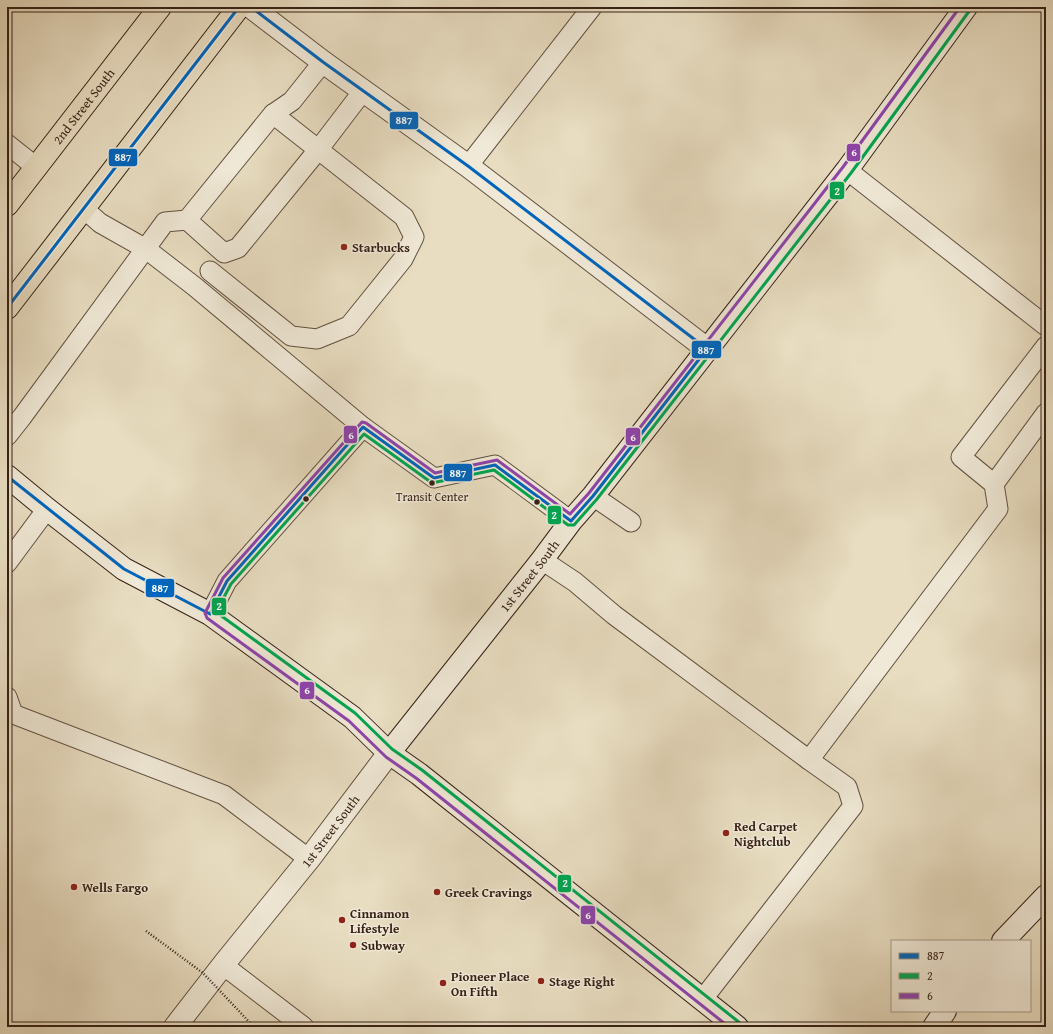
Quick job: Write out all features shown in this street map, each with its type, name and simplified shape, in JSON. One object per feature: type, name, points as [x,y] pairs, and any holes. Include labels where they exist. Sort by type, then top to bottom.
[{"type":"highway","name":"2nd Street South","points":[[7,205],[160,7]]},
{"type":"highway","points":[[7,308],[239,7]]},
{"type":"street","points":[[251,7],[323,62],[468,166],[707,349]]},
{"type":"street","name":"1st Street South","points":[[175,1027],[309,859],[389,754],[571,521],[593,496],[847,170],[966,7]]},
{"type":"street","points":[[7,476],[124,569],[210,614],[352,717],[389,754],[419,774],[737,1027]]},
{"type":"street","points":[[1004,940],[1046,896]]},
{"type":"street","points":[[934,1027],[944,1012]]},
{"type":"lane","points":[[468,166],[592,7]]},
{"type":"lane","points":[[7,436],[165,222],[187,220],[273,114],[292,101],[323,62]]},
{"type":"lane","points":[[194,286],[210,271],[224,253],[238,248],[318,150],[363,91]]},
{"type":"lane","points":[[210,271],[291,336],[317,339],[349,326],[403,260],[414,237],[404,217],[273,114]]},
{"type":"lane","points":[[7,144],[36,167]]},
{"type":"lane","points":[[847,170],[1046,326]]},
{"type":"lane","points":[[83,208],[100,223],[146,249],[194,286],[363,427],[434,478],[495,465],[571,521]]},
{"type":"lane","points":[[187,220],[224,253]]},
{"type":"lane","points":[[810,760],[998,508],[994,484],[961,457],[1046,346]]},
{"type":"lane","points":[[994,484],[1046,413]]},
{"type":"lane","points":[[210,614],[227,581],[363,427]]},
{"type":"lane","points":[[593,496],[631,522]]},
{"type":"lane","points":[[7,563],[47,509]]},
{"type":"lane","points":[[542,560],[575,582],[614,614],[848,787],[853,806],[702,1000]]},
{"type":"lane","points":[[7,697],[13,714],[224,795],[309,859]]},
{"type":"lane","points":[[223,965],[304,1027]]},
{"type":"path","points":[[146,931],[203,973],[254,1027]]},
{"type":"transit line","name":"887","points":[[7,308],[239,7]]},
{"type":"transit line","name":"887","points":[[7,476],[124,569],[210,614],[227,581],[363,427],[434,478],[495,465],[571,521],[593,496],[707,349],[468,166],[323,62],[251,7]]},
{"type":"transit line","name":"6","points":[[729,1027],[416,778],[386,757],[349,721],[207,618],[205,613],[223,578],[362,422],[366,423],[435,473],[497,460],[570,514],[589,493],[843,167],[960,7]]},
{"type":"transit line","name":"2","points":[[740,1023],[422,770],[392,749],[355,713],[216,612],[231,584],[364,434],[432,483],[494,470],[568,525],[574,525],[597,499],[851,173],[970,10]]},
{"type":"place","name":"Starbucks","points":[[344,247]]},
{"type":"place","name":"Transit Center","points":[[432,483]]},
{"type":"place","name":"Red Carpet Nightclub","points":[[726,833]]},
{"type":"place","name":"Wells Fargo","points":[[74,887]]},
{"type":"place","name":"Greek Cravings","points":[[437,892]]},
{"type":"place","name":"Cinnamon Lifestyle","points":[[342,920]]},
{"type":"place","name":"Subway","points":[[353,945]]},
{"type":"place","name":"Stage Right","points":[[541,981]]},
{"type":"place","name":"Pioneer Place On Fifth","points":[[443,983]]}]
